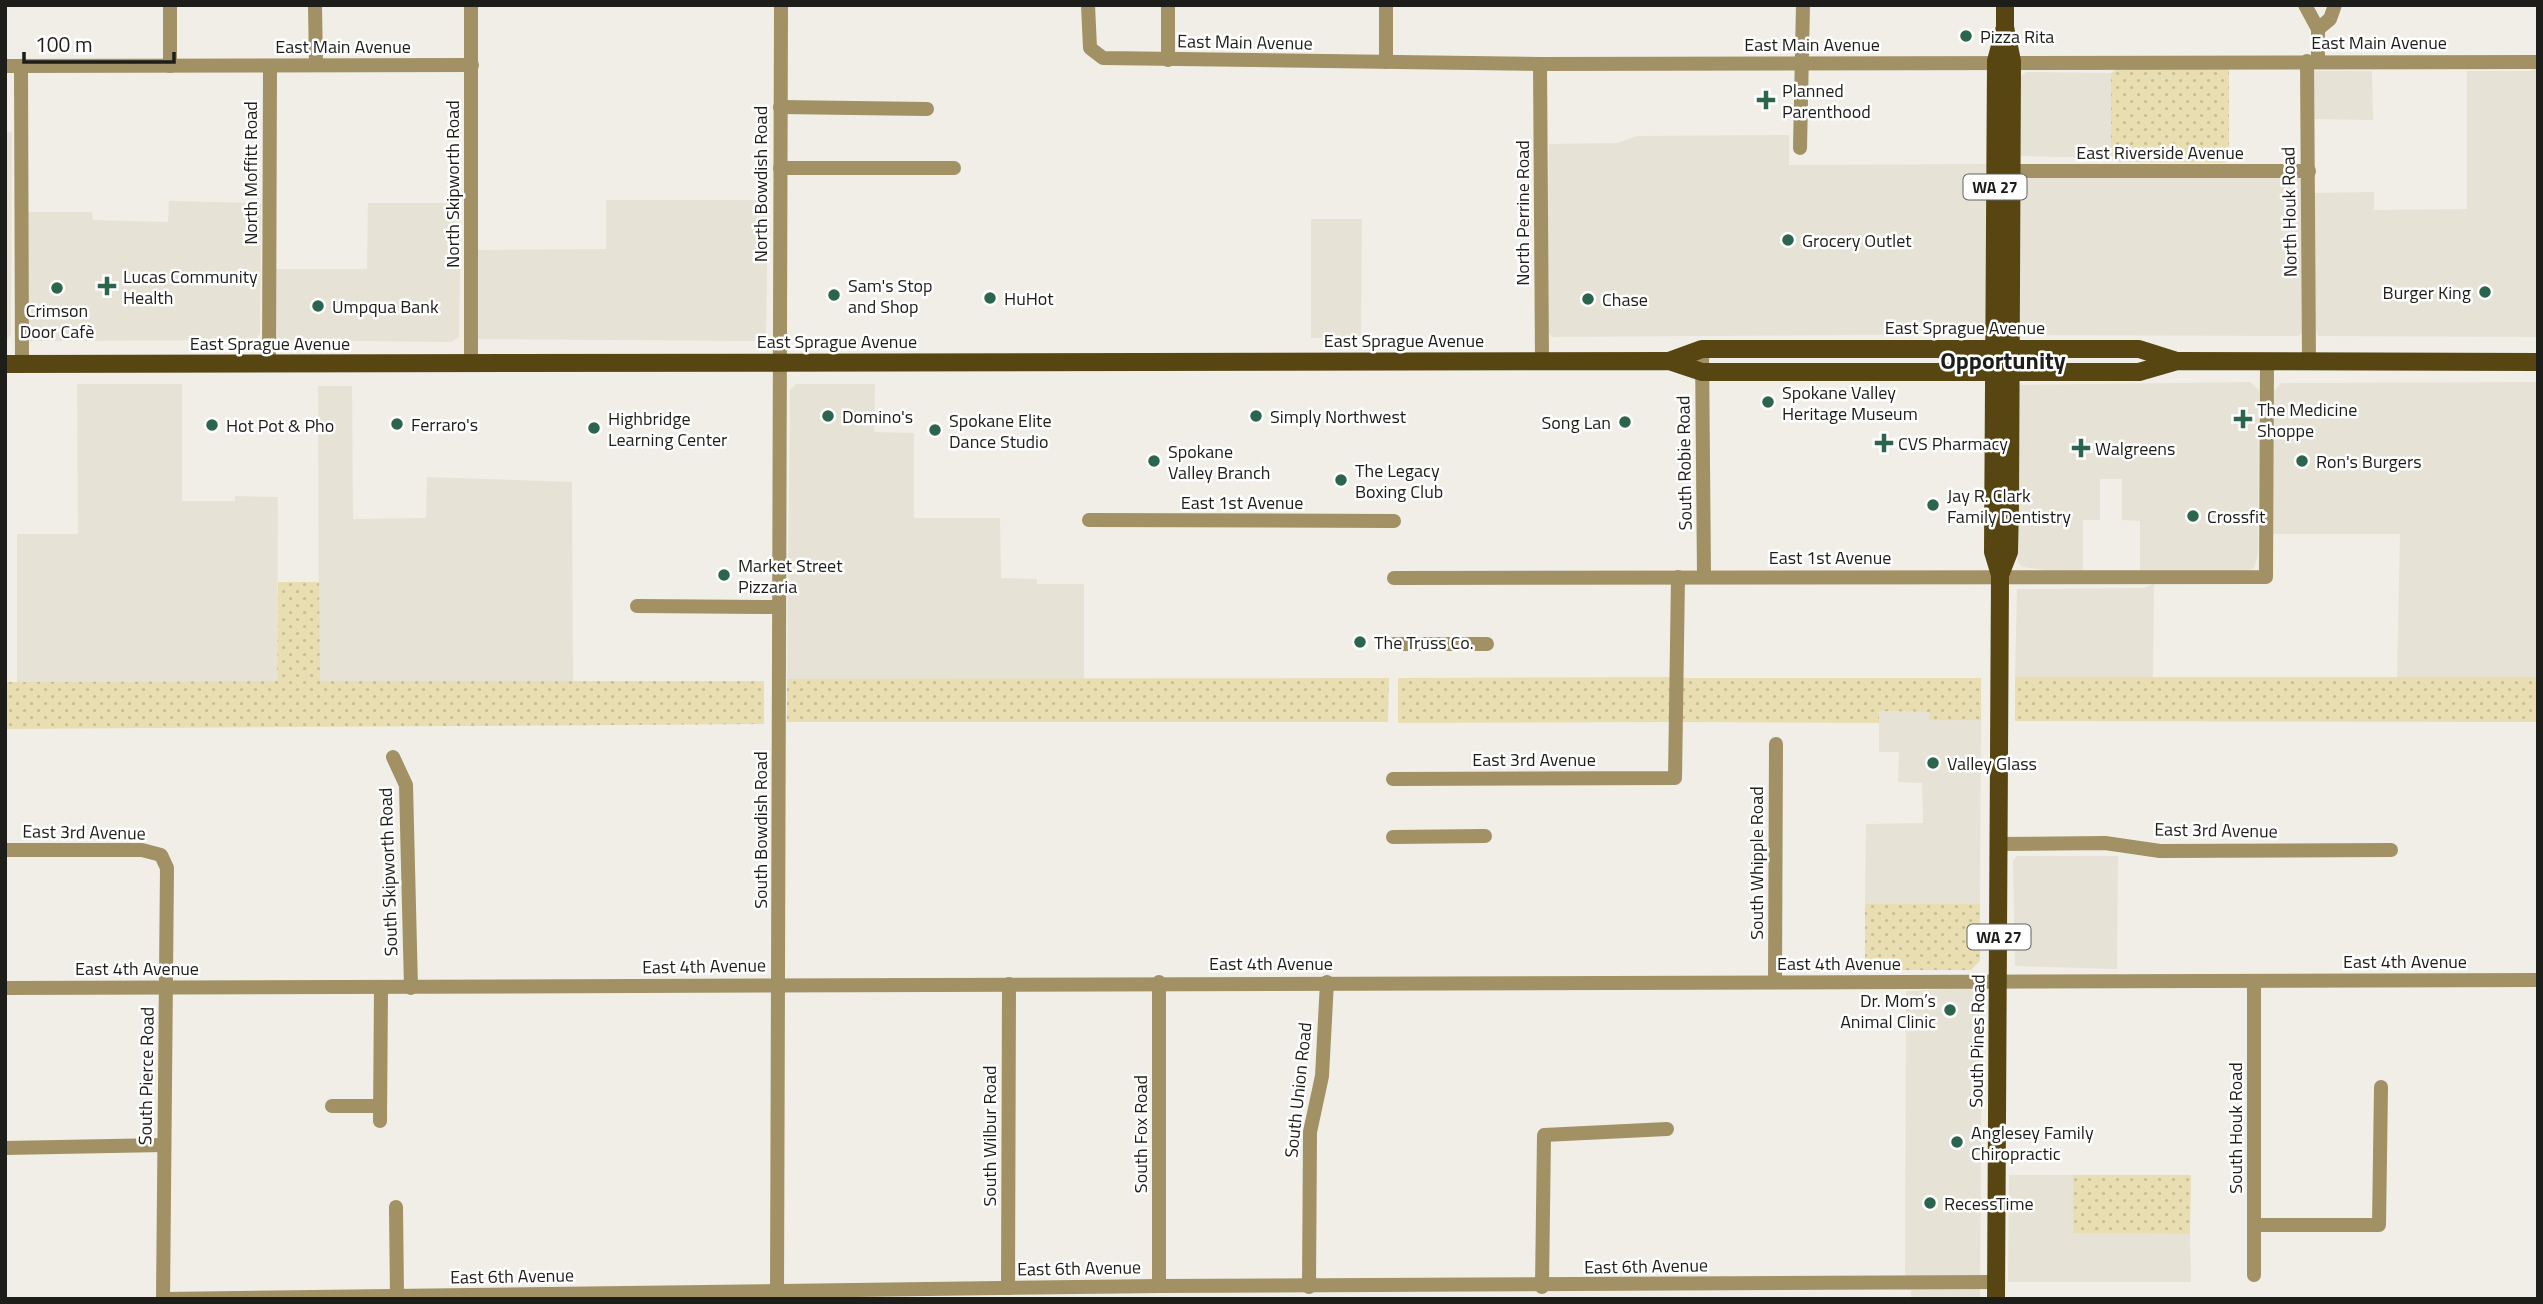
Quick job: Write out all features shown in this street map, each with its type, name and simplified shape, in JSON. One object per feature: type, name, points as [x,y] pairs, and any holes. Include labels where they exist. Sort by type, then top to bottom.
[{"type":"main road","name":"WA 27","points":[[2003,348],[2005,5]]},
{"type":"main road","name":"WA 27","points":[[2003,348],[2011,171],[2004,61]]},
{"type":"main road","name":"East Sprague Avenue","points":[[1669,361],[1702,349],[2003,348],[2139,349],[2177,361]]},
{"type":"main road","name":"South Pines Road","points":[[1996,1291],[2000,575],[1993,552],[2003,348]]},
{"type":"main road","name":"East Sprague Avenue","points":[[14,364],[1669,361],[1702,372],[2139,372],[2177,361],[2538,362]]},
{"type":"street","points":[[170,5],[170,66]]},
{"type":"street","points":[[315,5],[316,65]]},
{"type":"street","name":"North Skipworth Road","points":[[471,5],[471,363]]},
{"type":"street","name":"North Bowdish Road","points":[[778,362],[781,5]]},
{"type":"street","name":"East Main Avenue","points":[[1088,5],[1090,48],[1103,58],[1540,64],[2538,62]]},
{"type":"street","points":[[1168,5],[1168,60]]},
{"type":"street","points":[[1386,5],[1386,62]]},
{"type":"street","points":[[1800,148],[1803,5]]},
{"type":"street","points":[[2305,5],[2318,29],[2330,19],[2335,5]]},
{"type":"street","name":"North Houk Road","points":[[2309,362],[2309,171],[2313,61],[2318,29]]},
{"type":"street","name":"North Perrine Road","points":[[1540,64],[1542,361]]},
{"type":"street","name":"East Main Avenue","points":[[5,66],[472,65]]},
{"type":"street","points":[[14,364],[21,66]]},
{"type":"street","name":"North Moffitt Road","points":[[269,364],[270,66]]},
{"type":"street","points":[[780,107],[927,108]]},
{"type":"street","points":[[780,168],[954,168]]},
{"type":"street","name":"East Riverside Avenue","points":[[2011,171],[2309,171]]},
{"type":"street","name":"South Robie Road","points":[[1702,349],[1704,577]]},
{"type":"street","name":"East 1st Avenue","points":[[1394,578],[2000,575],[2266,577],[2267,361]]},
{"type":"street","name":"South Bowdish Road","points":[[777,1295],[778,362]]},
{"type":"street","name":"East 1st Avenue","points":[[1089,520],[1394,521]]},
{"type":"street","name":"East 3rd Avenue","points":[[1393,779],[1675,778],[1678,577]]},
{"type":"street","points":[[637,606],[779,607]]},
{"type":"street","points":[[1394,643],[1487,643]]},
{"type":"street","name":"South Whipple Road","points":[[1775,982],[1776,744]]},
{"type":"street","name":"South Skipworth Road","points":[[393,757],[406,785],[411,988]]},
{"type":"street","points":[[1392,837],[1485,836]]},
{"type":"street","name":"East 3rd Avenue","points":[[1999,844],[2105,843],[2160,851],[2391,850]]},
{"type":"street","name":"East 3rd Avenue","points":[[5,850],[142,849],[161,855]]},
{"type":"street","name":"South Pierce Road","points":[[161,855],[169,876],[163,1299]]},
{"type":"street","name":"East 4th Avenue","points":[[5,988],[411,988],[1160,982],[2538,980]]},
{"type":"street","name":"South Houk Road","points":[[2254,981],[2254,1275]]},
{"type":"street","name":"South Fox Road","points":[[1159,1286],[1160,982]]},
{"type":"street","name":"South Union Road","points":[[1309,1286],[1310,1132],[1322,1076],[1327,982]]},
{"type":"street","name":"South Wilbur Road","points":[[1009,984],[1009,1288]]},
{"type":"street","points":[[380,1121],[381,988]]},
{"type":"street","points":[[2254,1225],[2379,1225],[2381,1087]]},
{"type":"street","points":[[332,1106],[380,1106]]},
{"type":"street","points":[[1542,1286],[1544,1135],[1667,1129]]},
{"type":"street","points":[[5,1147],[164,1145]]},
{"type":"street","points":[[396,1207],[397,1296]]},
{"type":"street","name":"East 6th Avenue","points":[[163,1299],[777,1295],[1159,1286],[1542,1286],[1996,1291]]},
{"type":"shaded area","points":[[2229,64],[2229,159],[2225,163],[2118,162],[2111,158],[2111,73],[2119,68]]},
{"type":"shaded area","points":[[2538,67],[2538,337],[2318,336],[2313,321],[2313,193],[2374,192],[2374,210],[2467,209],[2467,71],[2531,71]]},
{"type":"shaded area","points":[[2314,71],[2372,71],[2373,120],[2313,119]]},
{"type":"shaded area","points":[[2026,72],[2111,73],[2111,158],[2021,156],[2019,78]]},
{"type":"shaded area","points":[[5,132],[12,132],[11,334],[5,342]]},
{"type":"shaded area","points":[[1789,135],[1789,165],[1986,164],[1985,328],[1975,334],[1552,337],[1546,329],[1549,144],[1617,143],[1637,136]]},
{"type":"shaded area","points":[[2085,174],[2295,176],[2301,179],[2302,333],[2298,336],[2026,335],[2017,325],[2018,187],[2028,178],[2064,178]]},
{"type":"shaded area","points":[[606,200],[768,200],[766,336],[760,341],[476,339],[474,250],[606,249]]},
{"type":"shaded area","points":[[169,201],[261,203],[260,333],[256,340],[27,341],[24,212],[92,212],[93,220],[168,222]]},
{"type":"shaded area","points":[[368,203],[461,203],[459,337],[451,342],[278,340],[275,337],[273,269],[367,269]]},
{"type":"shaded area","points":[[1311,219],[1362,219],[1361,339],[1311,338]]},
{"type":"shaded area","points":[[2250,382],[2259,390],[2258,555],[2254,568],[2247,571],[2140,571],[2140,521],[2122,520],[2122,479],[2100,479],[2100,520],[2083,520],[2083,571],[2022,567],[2018,562],[2017,391],[2021,385]]},
{"type":"shaded area","points":[[2538,382],[2538,677],[2397,677],[2400,534],[2274,534],[2271,530],[2272,393],[2281,383]]},
{"type":"shaded area","points":[[77,384],[182,384],[182,501],[235,501],[235,496],[278,497],[277,681],[17,682],[17,534],[78,534]]},
{"type":"shaded area","points":[[796,384],[875,384],[874,432],[914,433],[914,518],[1000,518],[1001,578],[1037,579],[1037,584],[1084,584],[1084,680],[787,679],[790,390]]},
{"type":"shaded area","points":[[318,386],[352,386],[353,519],[426,518],[427,477],[572,482],[573,682],[319,681]]},
{"type":"shaded area","points":[[278,582],[319,582],[320,681],[764,681],[764,724],[5,729],[5,682],[277,681]]},
{"type":"shaded area","points":[[2154,584],[2153,677],[2015,678],[2017,589],[2144,588]]},
{"type":"shaded area","points":[[1671,677],[1670,722],[1398,723],[1398,678]]},
{"type":"shaded area","points":[[2015,677],[2538,677],[2538,722],[2015,721]]},
{"type":"shaded area","points":[[1389,678],[1388,722],[787,722],[787,679]]},
{"type":"shaded area","points":[[1681,678],[1981,678],[1981,720],[1929,720],[1929,712],[1879,711],[1879,723],[1681,722]]},
{"type":"shaded area","points":[[1879,711],[1929,712],[1930,720],[1981,720],[1980,904],[1865,904],[1866,824],[1923,823],[1922,783],[1898,782],[1899,752],[1879,752]]},
{"type":"shaded area","points":[[2017,856],[2118,856],[2117,969],[2015,966],[2013,860]]},
{"type":"shaded area","points":[[1865,904],[1980,904],[1980,961],[1971,970],[1865,970]]},
{"type":"shaded area","points":[[1974,988],[1982,996],[1980,1299],[1911,1299],[1911,1290],[1905,1289],[1906,991]]},
{"type":"shaded area","points":[[2009,1175],[2073,1175],[2073,1233],[2190,1234],[2191,1282],[2008,1282]]},
{"type":"shaded area","points":[[2073,1175],[2191,1175],[2190,1234],[2073,1233]]},
{"type":"place","name":"Pizza Rita","points":[[1966,36]]},
{"type":"place","name":"Planned Parenthood","points":[[1766,100]]},
{"type":"place","name":"Grocery Outlet","points":[[1788,240]]},
{"type":"place","name":"Lucas Community Health","points":[[107,286]]},
{"type":"place","name":"Crimson Door Cafè","points":[[57,288]]},
{"type":"place","name":"Burger King","points":[[2485,292]]},
{"type":"place","name":"Sam's Stop and Shop","points":[[834,295]]},
{"type":"place","name":"HuHot","points":[[990,298]]},
{"type":"place","name":"Chase","points":[[1588,299]]},
{"type":"place","name":"Umpqua Bank","points":[[318,306]]},
{"type":"place","name":"Spokane Valley Heritage Museum","points":[[1768,402]]},
{"type":"place","name":"Domino's","points":[[828,416]]},
{"type":"place","name":"Simply Northwest","points":[[1256,416]]},
{"type":"place","name":"The Medicine Shoppe","points":[[2243,419]]},
{"type":"place","name":"Song Lan","points":[[1625,422]]},
{"type":"place","name":"Ferraro's","points":[[397,424]]},
{"type":"place","name":"Hot Pot & Pho","points":[[212,425]]},
{"type":"place","name":"Highbridge Learning Center","points":[[594,428]]},
{"type":"place","name":"Spokane Elite Dance Studio","points":[[935,430]]},
{"type":"place","name":"CVS Pharmacy","points":[[1884,443]]},
{"type":"place","name":"Walgreens","points":[[2081,448]]},
{"type":"place","name":"Spokane Valley Branch","points":[[1154,461]]},
{"type":"place","name":"Ron's Burgers","points":[[2302,461]]},
{"type":"place","name":"The Legacy Boxing Club","points":[[1341,480]]},
{"type":"place","name":"Jay R. Clark Family Dentistry","points":[[1933,505]]},
{"type":"place","name":"Crossfit","points":[[2193,516]]},
{"type":"place","name":"Market Street Pizzaria","points":[[724,575]]},
{"type":"place","name":"The Truss Co.","points":[[1360,642]]},
{"type":"place","name":"Valley Glass","points":[[1933,763]]},
{"type":"place","name":"Dr. Mom’s Animal Clinic","points":[[1950,1010]]},
{"type":"place","name":"Anglesey Family Chiropractic","points":[[1957,1142]]},
{"type":"place","name":"RecessTime","points":[[1930,1203]]},
{"type":"district","name":"Opportunity","points":[[2003,360]]}]
